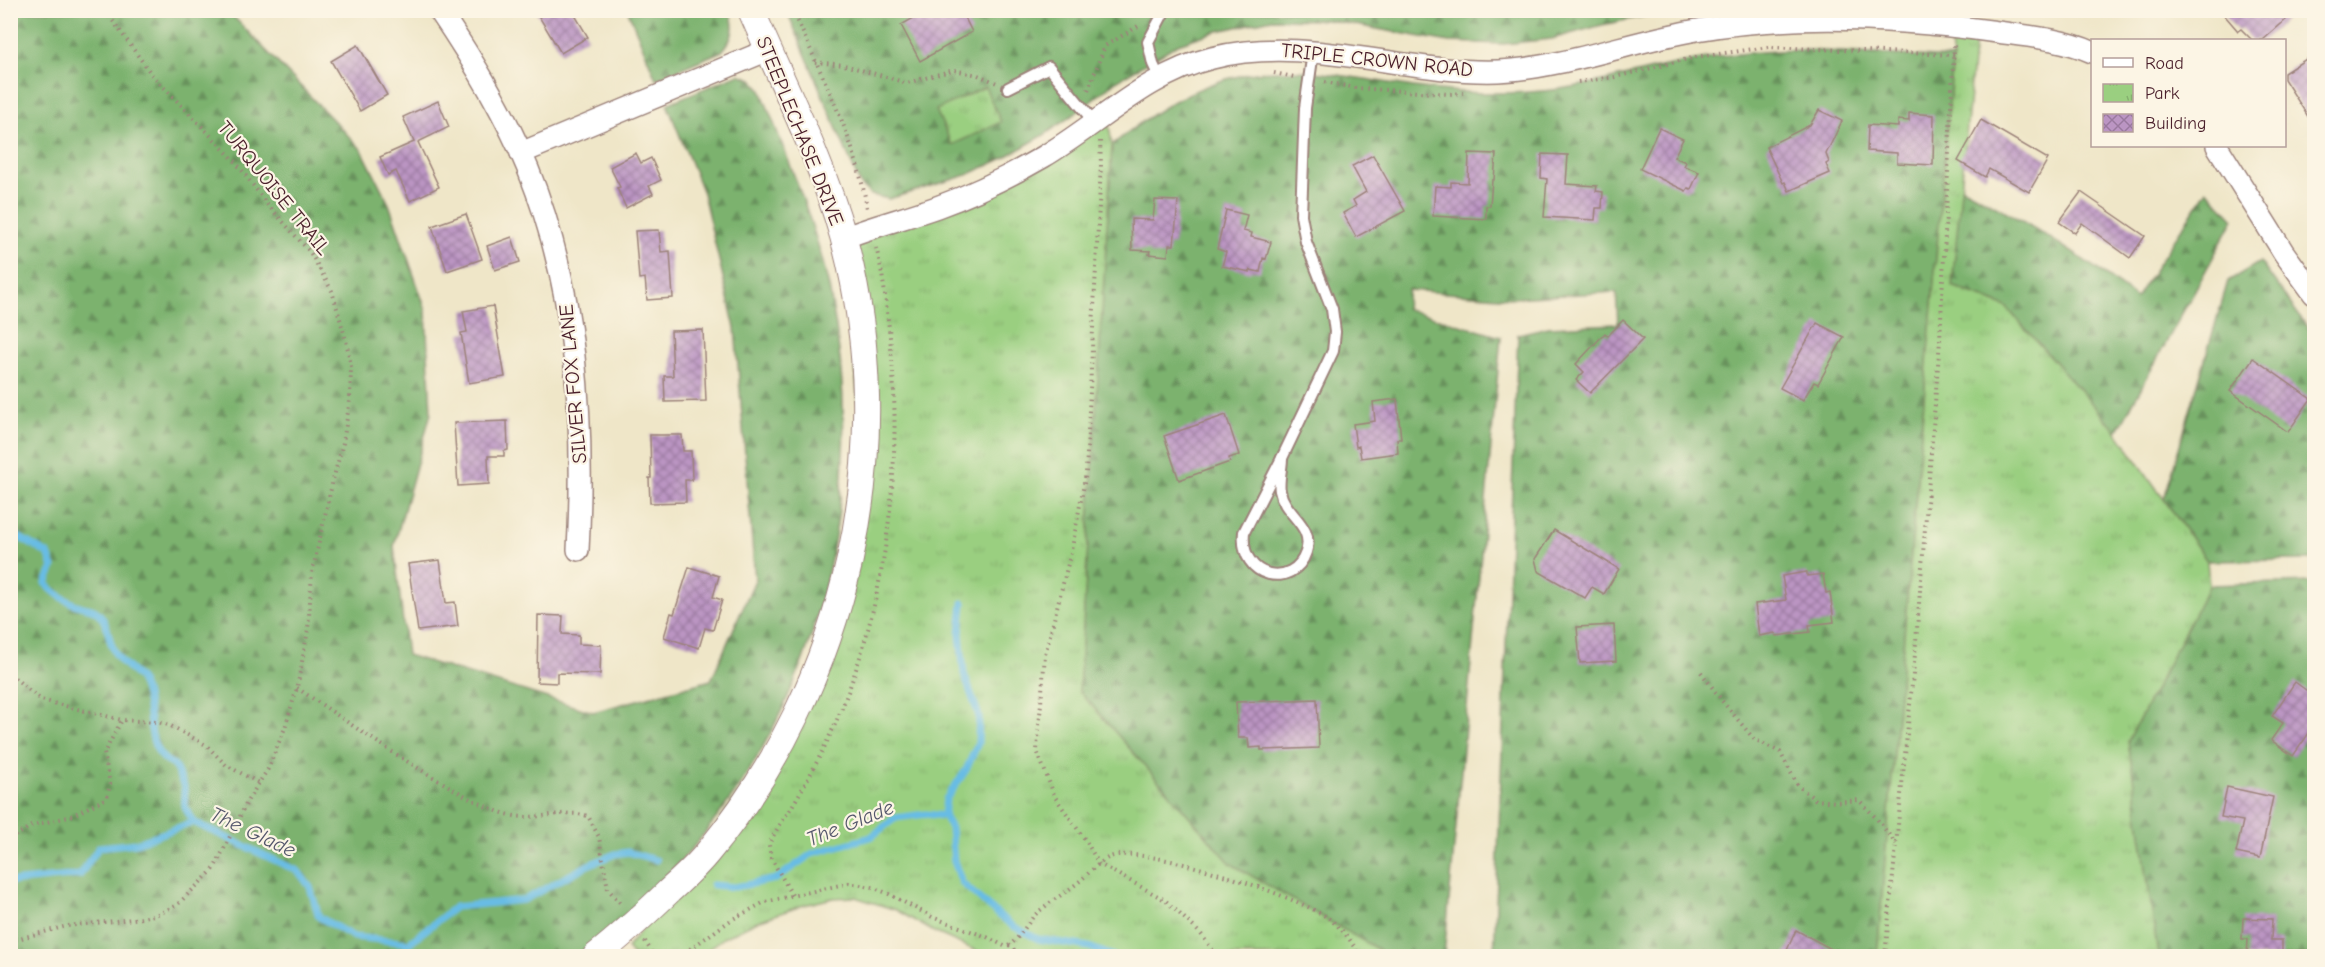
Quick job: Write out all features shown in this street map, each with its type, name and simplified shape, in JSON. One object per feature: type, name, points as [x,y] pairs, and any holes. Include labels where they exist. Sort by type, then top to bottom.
[{"type":"street","name":"SILVER FOX LANE","points":[[439,10],[464,48],[521,153],[547,224],[562,281],[574,350],[581,420],[582,487],[578,550]]},
{"type":"street","name":"STEEPLECHASE DRIVE","points":[[596,957],[692,870],[745,804],[779,750],[806,697],[827,643],[845,585],[857,527],[864,463],[865,402],[857,302],[843,238],[819,168],[751,10]]},
{"type":"street","name":"TRIPLE CROWN ROAD","points":[[843,238],[938,207],[995,182],[1044,156],[1160,79],[1179,69],[1210,58],[1245,51],[1313,52],[1449,70],[1501,71],[1558,62],[1694,30],[1733,17],[1777,20],[1871,20],[1955,27],[2046,39],[2091,52]]},
{"type":"street","points":[[521,153],[768,50]]},
{"type":"street","points":[[2218,147],[2284,253],[2314,294]]},
{"type":"lane","points":[[1160,79],[1153,64],[1148,42],[1165,10]]},
{"type":"lane","points":[[1282,458],[1280,491],[1287,507],[1304,526],[1308,538],[1307,551],[1301,562],[1291,571],[1279,575],[1267,574],[1255,568],[1246,557],[1243,545],[1244,532],[1329,361],[1333,351],[1335,332],[1332,309],[1306,242],[1301,215],[1305,108],[1313,52]]},
{"type":"lane","points":[[1008,87],[1049,67],[1096,121]]},
{"type":"path","name":"TURQUOISE TRAIL","points":[[10,941],[67,926],[143,918],[161,913],[178,904],[214,869],[248,800],[268,769],[285,728],[297,688],[308,630],[312,573],[333,480],[344,443],[350,399],[351,368],[346,340],[332,291],[310,252],[267,204],[236,161],[152,75],[105,10]]},
{"type":"path","points":[[793,10],[844,129],[863,186],[869,228],[882,266]]},
{"type":"path","points":[[112,18],[114,13]]},
{"type":"path","points":[[1086,99],[1105,46],[1138,25],[1144,24]]},
{"type":"path","points":[[1885,957],[1915,654],[1940,340],[1955,27]]},
{"type":"path","points":[[815,62],[844,65],[886,75],[907,83],[954,70],[978,75],[1008,87]]},
{"type":"path","points":[[1096,121],[1101,164],[1086,473],[1072,548],[1045,655],[1037,751],[1055,797],[1099,864],[1165,900],[1202,934],[1217,957]]},
{"type":"path","points":[[1701,672],[1754,739],[1780,752],[1798,786],[1816,800],[1859,801],[1877,819],[1896,845]]},
{"type":"path","points":[[10,674],[41,700],[122,720],[169,725],[206,745],[226,765],[259,783]]},
{"type":"path","points":[[297,688],[429,776],[470,798],[516,816],[569,813],[588,816],[593,821],[603,852],[608,889],[625,908]]},
{"type":"path","points":[[10,839],[33,825],[69,817],[107,798],[110,784],[104,753],[122,720]]},
{"type":"path","points":[[680,957],[731,920],[765,902],[849,883],[872,887],[932,917],[987,937],[1002,946],[1009,945],[1036,915],[1099,864],[1113,856],[1141,855],[1194,867],[1300,903],[1328,918],[1347,936],[1359,957]]},
{"type":"path","points":[[775,867],[792,895]]},
{"type":"path","points":[[642,937],[654,957]]},
{"type":"path","points":[[1009,945],[1021,957]]},
{"type":"green space","points":[[10,11],[228,11],[362,150],[389,204],[426,310],[431,413],[394,546],[407,655],[593,712],[711,680],[755,580],[735,328],[703,193],[667,104],[739,74],[752,79],[761,90],[817,241],[830,292],[840,365],[843,437],[839,510],[826,581],[807,650],[779,716],[743,779],[700,839],[672,871],[578,956],[11,956]]},
{"type":"green space","points":[[628,11],[729,11],[733,22],[733,32],[722,51],[656,79]]},
{"type":"green space","points":[[787,11],[1670,11],[1602,25],[1552,39],[1503,44],[1449,42],[1328,20],[1272,19],[1214,32],[1178,44],[1116,81],[1083,108],[1044,135],[1002,159],[967,175],[889,199],[871,195],[860,184]]},
{"type":"green space","points":[[1948,26],[1976,29],[1952,286],[2006,307],[2117,432],[2207,561],[2209,585],[2128,741],[2158,956],[1877,956],[1953,58]]},
{"type":"green space","points":[[1806,50],[1953,58],[1877,956],[1494,956],[1518,334],[1548,327],[1618,324],[1616,292],[1512,298],[1408,290],[1406,309],[1501,337],[1444,956],[1389,956],[1231,864],[1079,691],[1112,145],[1157,111],[1190,93],[1225,80],[1264,72],[1307,71],[1430,89],[1510,93],[1576,86],[1712,57]]},
{"type":"green space","points":[[985,87],[1001,122],[952,145],[936,110]]},
{"type":"green space","points":[[1107,113],[1112,145],[1079,691],[1231,864],[1389,956],[988,956],[934,932],[896,910],[855,897],[833,898],[804,905],[755,922],[725,937],[699,956],[633,956],[627,948],[667,897],[805,697],[864,463],[843,238],[938,207]]},
{"type":"green space","points":[[1961,187],[2051,238],[2136,298],[2207,190],[2234,219],[2117,432],[2006,307],[1952,286]]},
{"type":"green space","points":[[2260,262],[2314,336],[2314,560],[2207,561],[2164,499],[2228,281]]},
{"type":"green space","points":[[2314,582],[2314,956],[2158,956],[2128,741],[2209,585]]},
{"type":"building","points":[[535,10],[572,10],[588,37],[561,53]]},
{"type":"building","points":[[928,10],[961,10],[972,32],[920,61],[901,25]]},
{"type":"building","points":[[2220,10],[2297,10],[2264,39],[2251,39],[2241,29],[2238,31]]},
{"type":"building","points":[[358,45],[387,95],[360,111],[331,61]]},
{"type":"building","points":[[2314,54],[2314,126],[2286,82],[2286,72]]},
{"type":"building","points":[[438,101],[449,127],[418,142],[439,187],[410,201],[396,171],[388,175],[380,157],[414,142],[403,117]]},
{"type":"building","points":[[1819,110],[1842,121],[1826,154],[1829,162],[1826,164],[1830,173],[1789,191],[1766,147],[1810,125]]},
{"type":"building","points":[[1909,113],[1934,115],[1933,165],[1897,163],[1897,153],[1867,151],[1868,125],[1898,127],[1898,120],[1909,121]]},
{"type":"building","points":[[1981,120],[2048,159],[2029,192],[1989,169],[1985,177],[1958,161]]},
{"type":"building","points":[[1659,128],[1683,139],[1674,157],[1686,162],[1684,166],[1699,172],[1691,189],[1688,188],[1686,191],[1640,169]]},
{"type":"building","points":[[636,153],[641,163],[651,158],[661,180],[649,186],[653,194],[626,208],[617,188],[620,187],[610,167]]},
{"type":"building","points":[[1469,153],[1496,154],[1490,206],[1486,206],[1486,219],[1433,216],[1435,186],[1451,187],[1451,182],[1468,183]]},
{"type":"building","points":[[1542,154],[1568,155],[1566,184],[1597,186],[1596,191],[1603,192],[1602,208],[1596,208],[1595,220],[1544,217],[1547,179],[1541,178]]},
{"type":"building","points":[[1373,155],[1405,211],[1356,237],[1343,213],[1356,206],[1353,200],[1366,192],[1352,166]]},
{"type":"building","points":[[2081,192],[2145,236],[2130,258],[2082,223],[2075,233],[2059,222]]},
{"type":"building","points":[[1155,200],[1178,201],[1174,245],[1169,245],[1168,256],[1149,254],[1150,251],[1132,250],[1131,219],[1153,220]]},
{"type":"building","points":[[1226,210],[1247,215],[1243,231],[1252,233],[1251,237],[1271,242],[1266,259],[1263,258],[1260,272],[1222,266],[1226,252],[1217,249]]},
{"type":"building","points":[[466,214],[482,259],[447,271],[432,226]]},
{"type":"building","points":[[659,230],[661,252],[670,251],[673,298],[647,300],[645,278],[639,279],[635,231]]},
{"type":"building","points":[[512,237],[520,262],[495,270],[487,246]]},
{"type":"building","points":[[493,306],[505,377],[469,383],[461,333],[467,332],[463,311]]},
{"type":"building","points":[[1623,320],[1643,339],[1590,393],[1576,380],[1584,372],[1576,364],[1605,333],[1608,336]]},
{"type":"building","points":[[1817,323],[1844,337],[1818,384],[1814,382],[1803,400],[1780,388]]},
{"type":"building","points":[[703,330],[706,401],[665,402],[664,376],[673,376],[671,331]]},
{"type":"building","points":[[2253,358],[2311,399],[2288,432],[2230,391]]},
{"type":"building","points":[[1397,399],[1401,439],[1397,439],[1398,453],[1361,458],[1359,446],[1356,447],[1353,424],[1375,421],[1373,402]]},
{"type":"building","points":[[1226,415],[1239,455],[1229,458],[1230,462],[1179,480],[1164,436]]},
{"type":"building","points":[[507,421],[508,450],[504,451],[504,456],[488,456],[489,484],[458,486],[454,423]]},
{"type":"building","points":[[650,435],[682,435],[683,451],[691,451],[692,480],[685,480],[686,502],[650,503]]},
{"type":"building","points":[[1554,530],[1619,569],[1604,594],[1592,587],[1585,598],[1538,571],[1535,559]]},
{"type":"building","points":[[440,560],[446,603],[455,602],[458,626],[418,631],[408,564]]},
{"type":"building","points":[[689,567],[719,576],[713,597],[722,600],[713,630],[705,628],[699,648],[664,637]]},
{"type":"building","points":[[1807,572],[1807,576],[1823,574],[1826,593],[1830,592],[1834,622],[1809,625],[1810,632],[1759,636],[1755,604],[1786,600],[1782,576]]},
{"type":"building","points":[[538,615],[563,616],[562,634],[579,635],[579,644],[601,645],[600,674],[557,673],[557,683],[537,682]]},
{"type":"building","points":[[1614,625],[1616,661],[1580,663],[1577,627]]},
{"type":"building","points":[[2295,682],[2314,696],[2314,726],[2293,756],[2271,740],[2283,723],[2272,716]]},
{"type":"building","points":[[1317,699],[1319,748],[1261,750],[1261,747],[1249,748],[1248,738],[1238,738],[1236,702]]},
{"type":"building","points":[[2227,787],[2273,797],[2260,858],[2236,853],[2243,821],[2221,817]]},
{"type":"building","points":[[2243,918],[2272,919],[2271,940],[2282,940],[2282,957],[2247,957],[2248,939],[2242,939]]},
{"type":"building","points":[[1796,930],[1839,953],[1837,957],[1784,957]]},
{"type":"waterway","points":[[10,461],[12,478],[10,485]]},
{"type":"waterway","points":[[10,532],[48,554],[53,567],[46,583],[52,590],[61,597],[91,609],[101,616],[115,653],[140,680],[145,691],[157,750],[174,765],[184,786],[185,807],[193,822]]},
{"type":"waterway","points":[[944,816],[946,799],[966,770],[978,743],[979,716],[964,674],[960,634],[963,603]]},
{"type":"waterway","name":"The Glade","points":[[713,885],[735,887],[776,879],[813,853],[871,837],[895,818],[926,814],[944,816]]},
{"type":"waterway","name":"The Glade","points":[[944,816],[951,828],[954,861],[962,883],[990,908],[1013,926],[1038,939],[1089,947],[1113,956]]},
{"type":"waterway","name":"The Glade","points":[[10,882],[80,875],[99,847],[137,843],[193,822],[298,871],[310,887],[319,917],[354,937],[409,943],[455,907],[524,900],[588,865],[615,854],[628,852],[656,860]]}]
